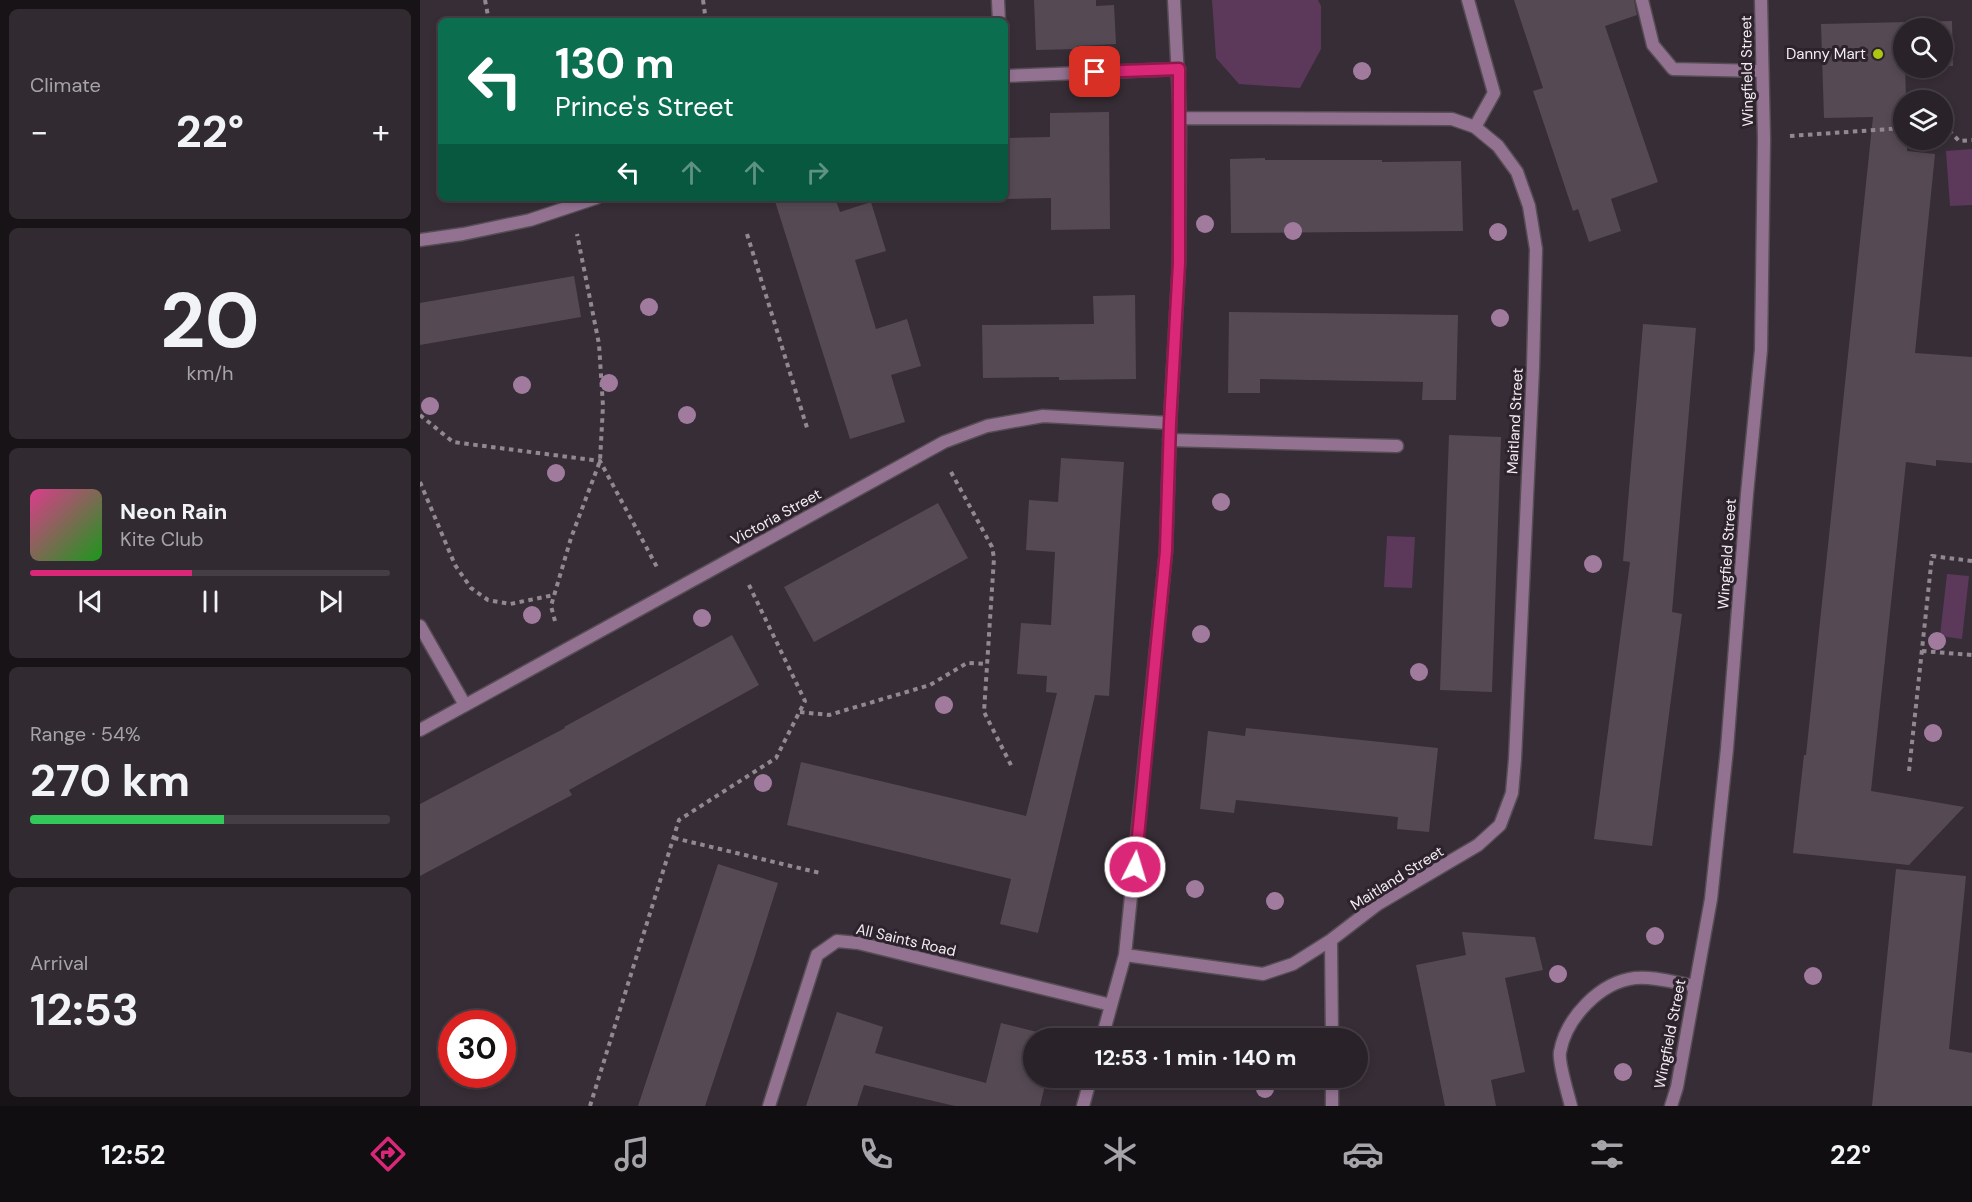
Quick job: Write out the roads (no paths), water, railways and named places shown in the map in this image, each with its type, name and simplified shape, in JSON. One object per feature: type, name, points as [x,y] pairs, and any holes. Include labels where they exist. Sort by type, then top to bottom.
[{"type":"street","points":[[998,0],[999,18]]},
{"type":"street","points":[[1105,1028],[1125,955],[1166,551],[1169,440],[1179,263],[1180,118],[1174,0]]},
{"type":"street","points":[[1468,0],[1494,93],[1475,127]]},
{"type":"street","points":[[1642,0],[1653,45],[1673,69],[1762,71]]},
{"type":"street","name":"Wingfield Street","points":[[1671,1106],[1677,1087],[1711,899],[1727,749],[1761,350],[1764,139],[1761,0]]},
{"type":"street","points":[[1008,76],[1179,69]]},
{"type":"street","name":"Maitland Street","points":[[1125,955],[1263,974],[1293,964],[1331,940],[1378,904],[1478,845],[1500,825],[1512,793],[1533,368],[1536,249],[1529,206],[1517,172],[1498,146],[1475,127],[1452,119],[1180,118]]},
{"type":"street","points":[[420,240],[530,220],[587,201]]},
{"type":"street","name":"Victoria Street","points":[[420,730],[944,442],[987,426],[1043,416],[1170,423]]},
{"type":"street","points":[[1169,440],[1397,446]]},
{"type":"street","points":[[420,626],[465,705]]},
{"type":"street","points":[[1331,940],[1332,1028]]},
{"type":"street","name":"All Saints Road","points":[[769,1106],[817,955],[837,941],[858,943],[1111,1005]]},
{"type":"street","points":[[1571,1106],[1559,1054],[1567,1029],[1586,1004],[1611,986],[1635,978],[1695,986]]},
{"type":"street","points":[[1083,1106],[1088,1088]]},
{"type":"street","points":[[1332,1088],[1332,1106]]},
{"type":"place","name":"Danny Mart","points":[[1878,54]]}]
